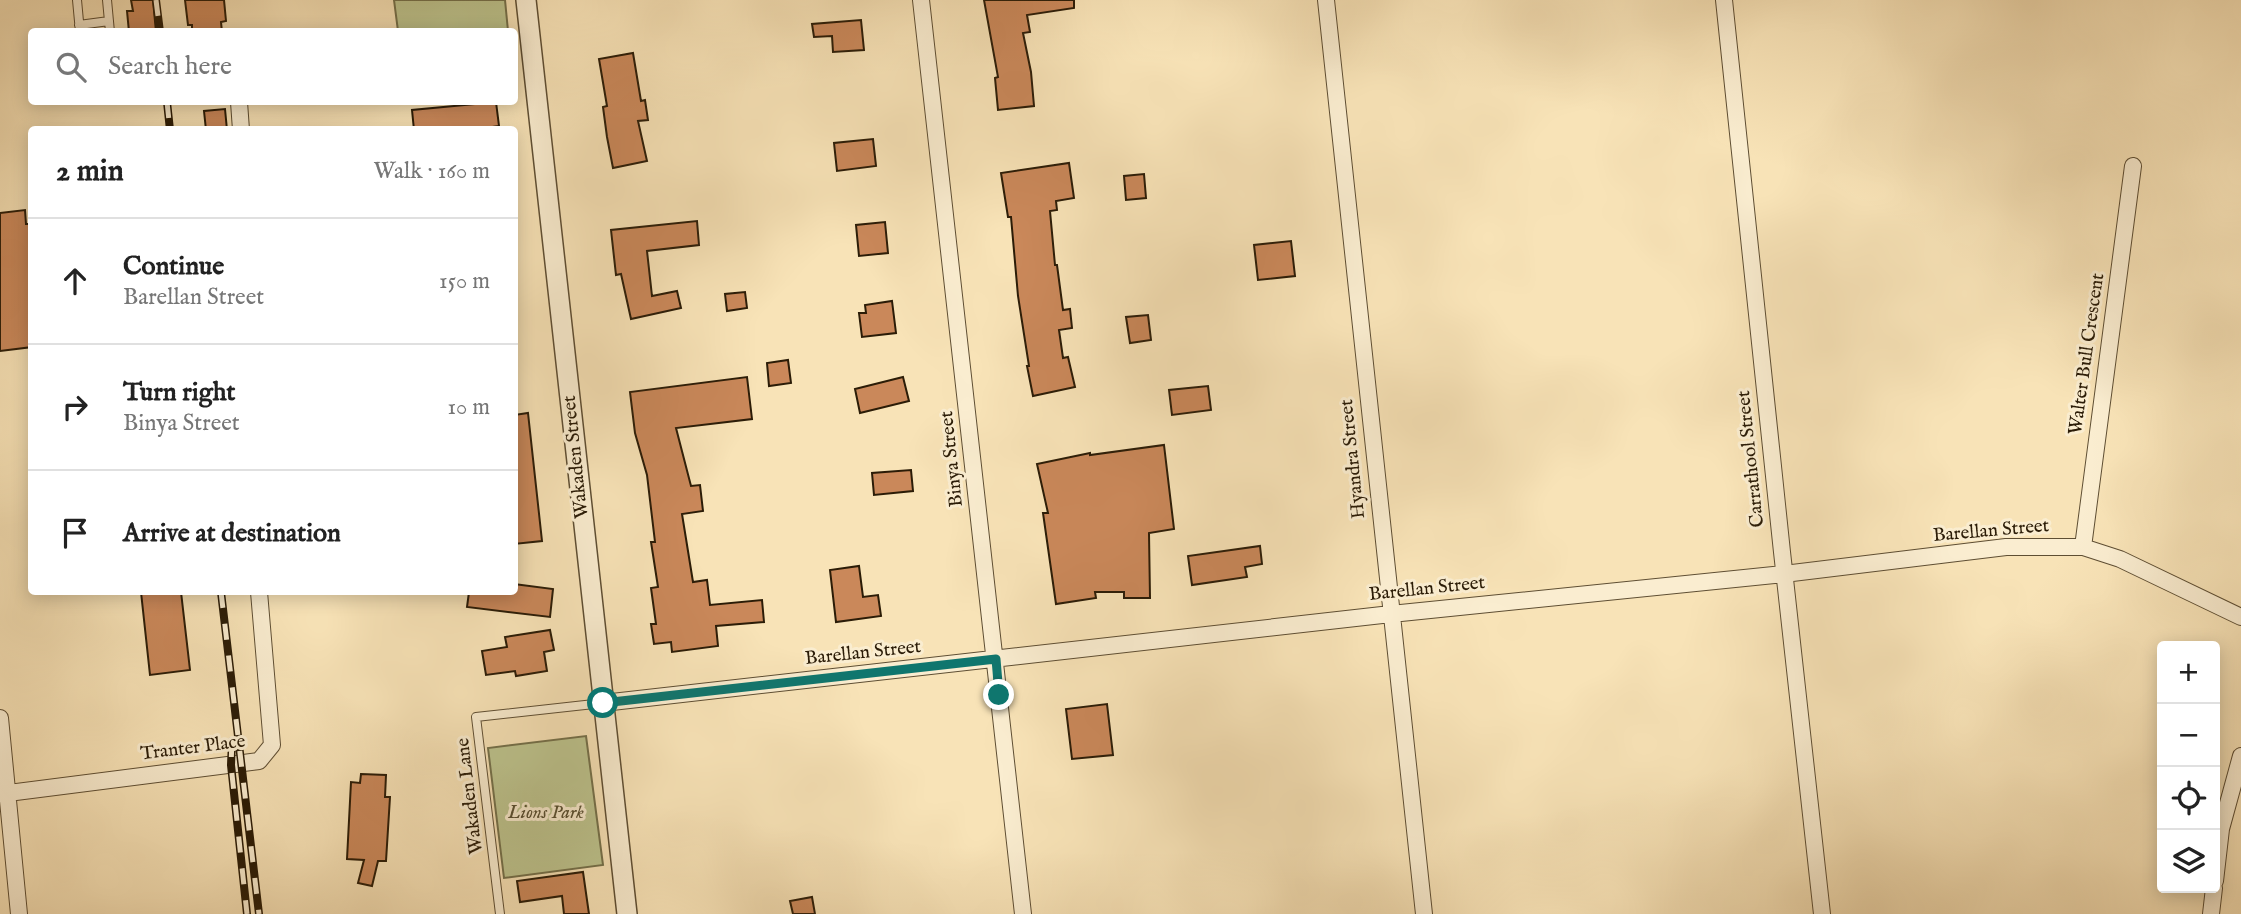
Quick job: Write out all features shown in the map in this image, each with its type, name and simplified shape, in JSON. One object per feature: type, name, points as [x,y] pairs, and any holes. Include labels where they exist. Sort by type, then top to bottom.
[{"type":"street","name":"Wakaden Street","points":[[526,0],[627,914]]},
{"type":"street","name":"Binya Street","points":[[921,0],[1023,914]]},
{"type":"street","name":"Hyandra Street","points":[[1326,0],[1423,914]]},
{"type":"street","name":"Carrathool Street","points":[[1724,0],[1822,914]]},
{"type":"street","points":[[239,105],[241,126]]},
{"type":"street","name":"Walter Bull Crescent","points":[[2083,547],[2133,166]]},
{"type":"street","name":"Barellan Street","points":[[603,703],[1391,614],[1784,574],[2006,547],[2083,547],[2120,559],[2241,617]]},
{"type":"street","name":"Tranter Place","points":[[4,793],[259,761],[272,745],[259,595]]},
{"type":"street","points":[[0,718],[4,793],[19,914]]},
{"type":"street","points":[[2220,838],[2241,757]]},
{"type":"street","points":[[2211,914],[2213,893]]},
{"type":"lane","points":[[77,0],[80,28],[109,21]]},
{"type":"lane","points":[[107,0],[110,28]]},
{"type":"lane","name":"Wakaden Lane","points":[[500,914],[476,717],[603,703]]},
{"type":"green space","points":[[394,0],[505,0],[508,28],[398,28]]},
{"type":"green space","name":"Lions Park","points":[[586,736],[603,865],[504,878],[488,748]]},
{"type":"building","points":[[131,0],[153,0],[156,28],[129,28],[127,11],[133,11]]},
{"type":"building","points":[[185,0],[224,0],[226,21],[221,22],[222,28],[192,28],[192,25],[188,25]]},
{"type":"building","points":[[984,0],[1074,0],[1074,8],[1027,15],[1030,32],[1023,33],[1034,106],[998,110],[995,78],[998,77]]},
{"type":"building","points":[[861,20],[864,50],[833,52],[832,36],[814,37],[812,24]]},
{"type":"building","points":[[633,53],[641,101],[645,100],[648,120],[638,121],[647,161],[613,168],[603,107],[607,106],[599,59]]},
{"type":"building","points":[[496,105],[499,126],[414,126],[412,110]]},
{"type":"building","points":[[225,109],[227,126],[206,126],[204,111]]},
{"type":"building","points":[[873,139],[876,166],[837,171],[834,143]]},
{"type":"building","points":[[1069,163],[1074,198],[1056,201],[1057,210],[1050,211],[1063,310],[1070,309],[1072,328],[1059,330],[1063,358],[1068,357],[1075,387],[1033,396],[1018,296],[1011,217],[1008,217],[1001,173]]},
{"type":"building","points":[[1144,174],[1146,198],[1126,200],[1124,176]]},
{"type":"building","points":[[25,210],[28,224],[28,348],[0,351],[0,213]]},
{"type":"building","points":[[697,221],[699,245],[647,251],[652,296],[677,291],[681,308],[631,319],[621,274],[616,275],[611,230]]},
{"type":"building","points":[[885,222],[888,253],[859,256],[856,225]]},
{"type":"building","points":[[1291,241],[1295,276],[1258,280],[1254,245]]},
{"type":"building","points":[[745,292],[747,308],[727,311],[725,294]]},
{"type":"building","points":[[892,301],[896,333],[862,337],[859,313],[866,313],[865,305]]},
{"type":"building","points":[[1148,315],[1151,340],[1130,343],[1126,317]]},
{"type":"building","points":[[788,360],[791,383],[769,386],[767,363]]},
{"type":"building","points":[[747,377],[752,419],[676,428],[691,486],[700,485],[703,511],[682,514],[693,582],[707,580],[710,605],[762,600],[764,622],[716,626],[718,646],[672,652],[671,642],[654,644],[651,624],[656,624],[651,588],[658,587],[651,542],[655,542],[647,475],[635,433],[630,392]]},
{"type":"building","points":[[903,377],[909,401],[860,413],[855,389]]},
{"type":"building","points":[[1208,386],[1211,410],[1172,415],[1169,390]]},
{"type":"building","points":[[528,413],[542,541],[518,544],[518,414]]},
{"type":"building","points":[[1164,445],[1174,529],[1149,533],[1150,598],[1124,598],[1124,592],[1095,592],[1096,598],[1056,604],[1043,513],[1048,513],[1037,464],[1090,453]]},
{"type":"building","points":[[911,470],[913,491],[874,495],[872,473]]},
{"type":"building","points":[[1260,546],[1262,564],[1245,567],[1247,577],[1192,585],[1188,556]]},
{"type":"building","points":[[859,566],[863,597],[878,595],[881,616],[836,622],[830,570]]},
{"type":"building","points":[[518,585],[553,589],[550,617],[467,607],[469,595],[518,595]]},
{"type":"building","points":[[141,595],[181,595],[190,670],[150,675]]},
{"type":"building","points":[[550,630],[554,650],[544,652],[547,671],[516,676],[515,671],[486,675],[482,651],[507,647],[505,637]]},
{"type":"building","points":[[1107,704],[1113,755],[1072,759],[1066,709]]},
{"type":"building","points":[[361,774],[386,775],[385,797],[390,797],[386,861],[378,861],[372,886],[358,883],[364,860],[347,859],[351,782],[360,783]]},
{"type":"building","points":[[583,872],[589,914],[564,914],[562,896],[520,902],[517,881]]},
{"type":"building","points":[[812,897],[815,914],[793,914],[790,901]]},
{"type":"railway","points":[[156,0],[160,28]]},
{"type":"railway","points":[[167,105],[170,126]]},
{"type":"railway","points":[[221,595],[259,914]]},
{"type":"railway","points":[[232,741],[231,765],[247,914]]},
{"type":"route","points":[[603,703],[996,659],[999,695]]}]
